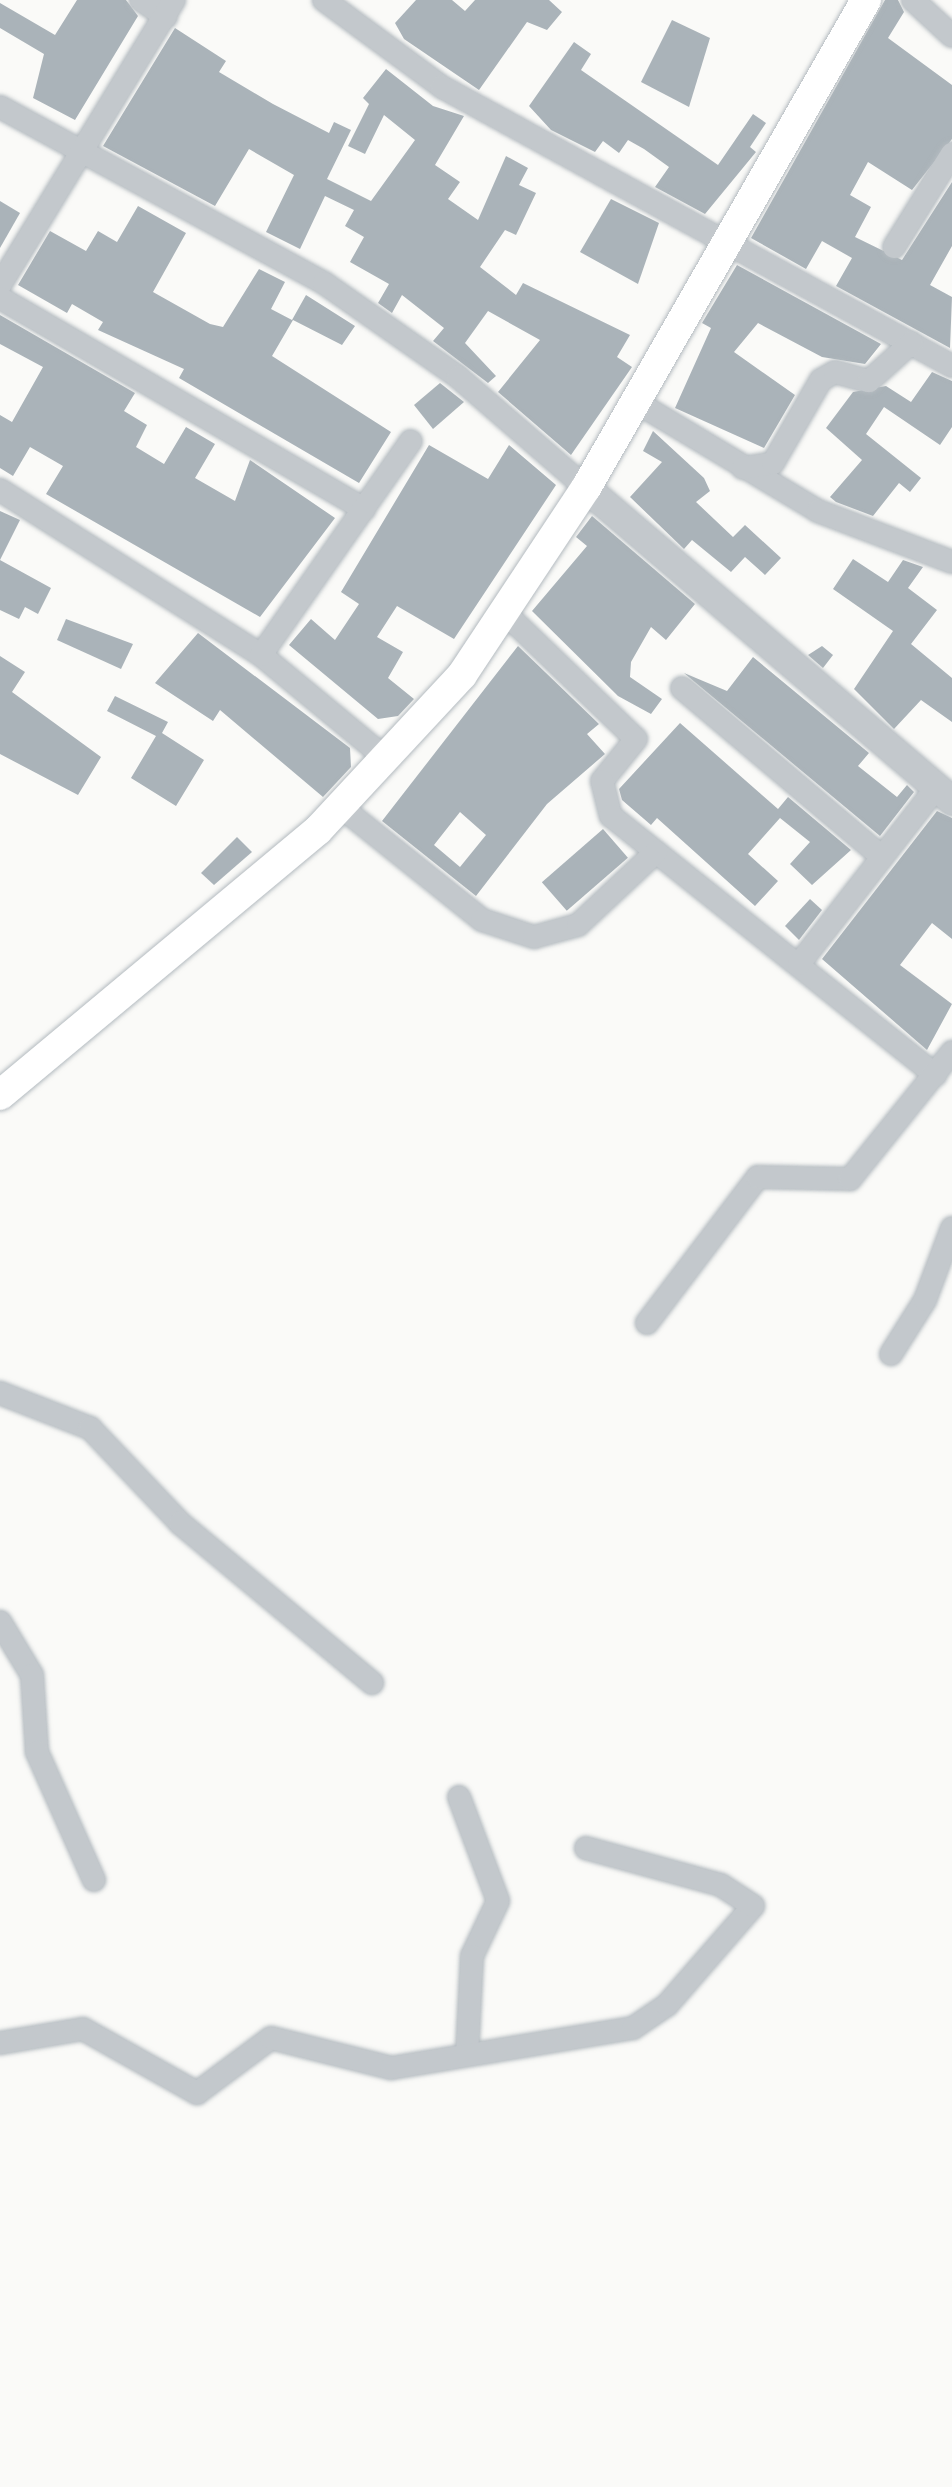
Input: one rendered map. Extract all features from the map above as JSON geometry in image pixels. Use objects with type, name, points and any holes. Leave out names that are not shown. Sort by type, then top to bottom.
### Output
[{"type":"main road","points":[[0,1095],[341,807],[388,760],[506,614],[586,488],[866,0]]},
{"type":"street","points":[[0,284],[170,8],[141,0]]},
{"type":"street","points":[[324,0],[442,88],[952,366]]},
{"type":"street","points":[[913,0],[952,36]]},
{"type":"street","points":[[0,107],[324,283],[458,377],[944,794],[882,857],[799,964]]},
{"type":"street","points":[[894,246],[952,154]]},
{"type":"street","points":[[0,298],[364,509]]},
{"type":"street","points":[[742,468],[773,463],[821,380],[835,372],[870,381],[911,343]]},
{"type":"street","points":[[636,402],[742,468],[846,524],[910,539],[952,562]]},
{"type":"street","points":[[261,655],[412,441]]},
{"type":"street","points":[[0,490],[261,655],[388,760]]},
{"type":"street","points":[[506,614],[636,738],[602,780],[601,800],[656,852],[935,1075]]},
{"type":"street","points":[[682,688],[882,857]]},
{"type":"street","points":[[341,807],[482,920],[534,937],[578,925],[656,852]]},
{"type":"street","points":[[647,1323],[758,1177],[850,1180],[952,1052]]},
{"type":"street","points":[[891,1354],[925,1300],[952,1228]]},
{"type":"street","points":[[0,1393],[90,1428],[180,1523],[372,1682]]},
{"type":"street","points":[[0,1622],[32,1675],[37,1752],[94,1880]]},
{"type":"street","points":[[459,1797],[498,1901],[472,1956],[467,2055]]},
{"type":"street","points":[[0,2043],[71,2026],[198,2093],[271,2038],[391,2068],[633,2028],[667,2005],[752,1912],[749,1900],[721,1885],[586,1848]]},
{"type":"building","points":[[77,0],[126,0],[138,16],[75,120],[33,98],[44,54],[0,28],[0,3],[55,35]]},
{"type":"building","points":[[416,0],[452,0],[465,11],[475,0],[549,0],[562,12],[547,30],[527,22],[479,90],[404,39],[395,23]]},
{"type":"building","points":[[885,0],[898,0],[904,12],[888,38],[952,85],[952,139],[912,190],[868,162],[850,195],[871,207],[855,237],[902,260],[952,182],[952,246],[930,285],[952,297],[950,348],[836,286],[852,258],[822,241],[806,269],[751,238]]},
{"type":"building","points":[[672,20],[710,38],[689,107],[641,82]]},
{"type":"building","points":[[175,28],[226,61],[219,72],[273,104],[329,133],[334,122],[351,130],[327,179],[371,201],[415,140],[384,115],[365,154],[348,146],[369,104],[363,98],[386,69],[433,106],[464,116],[435,165],[460,182],[448,199],[478,220],[506,156],[528,168],[519,185],[536,193],[516,235],[505,230],[480,267],[516,295],[523,283],[630,335],[617,357],[632,367],[571,455],[498,392],[540,340],[488,311],[465,343],[496,376],[488,383],[433,341],[444,328],[402,295],[392,313],[378,303],[389,284],[350,262],[364,237],[345,226],[354,210],[325,196],[300,249],[266,232],[294,175],[249,149],[215,206],[103,146]]},
{"type":"building","points":[[574,42],[591,54],[581,70],[718,165],[753,114],[766,123],[750,147],[756,152],[705,214],[655,187],[669,167],[644,149],[628,140],[619,153],[603,141],[595,152],[551,130],[529,106]]},
{"type":"building","points":[[611,199],[659,223],[638,284],[580,252]]},
{"type":"building","points":[[0,201],[20,213],[0,248]]},
{"type":"building","points":[[138,206],[186,233],[153,292],[210,324],[223,327],[259,269],[285,282],[271,309],[292,320],[306,295],[355,326],[342,345],[293,320],[272,356],[391,432],[359,483],[179,378],[184,369],[98,330],[103,322],[72,304],[67,313],[18,285],[50,231],[86,251],[98,231],[117,242]]},
{"type":"building","points":[[737,265],[881,344],[865,364],[822,357],[758,323],[734,352],[795,395],[764,448],[675,408],[711,328],[702,323]]},
{"type":"building","points":[[0,315],[135,393],[124,411],[147,425],[136,447],[164,464],[186,427],[215,444],[195,478],[235,501],[250,460],[335,518],[260,617],[46,494],[63,466],[30,447],[13,476],[0,468],[0,415],[12,422],[43,367],[0,344]]},
{"type":"building","points":[[932,372],[952,381],[952,427],[940,445],[884,407],[866,434],[921,478],[910,492],[899,483],[873,516],[836,502],[830,497],[862,460],[826,428],[853,392],[886,386],[911,402]]},
{"type":"building","points":[[440,383],[464,402],[433,429],[414,405]]},
{"type":"building","points":[[653,431],[704,478],[710,491],[696,502],[733,537],[745,525],[781,558],[765,575],[745,557],[731,572],[692,540],[684,549],[630,497],[662,462],[643,451]]},
{"type":"building","points":[[429,445],[488,479],[509,445],[556,485],[454,639],[397,606],[377,637],[403,652],[388,678],[414,699],[398,716],[378,719],[289,645],[311,619],[335,640],[359,604],[341,592]]},
{"type":"building","points":[[0,511],[20,520],[0,560]]},
{"type":"building","points":[[592,516],[695,604],[666,640],[651,627],[631,662],[630,677],[662,699],[651,714],[618,696],[532,611],[587,546],[576,537]]},
{"type":"building","points":[[853,559],[888,582],[903,560],[923,567],[908,588],[937,610],[911,644],[952,678],[952,722],[921,700],[894,729],[854,689],[893,631],[833,589]]},
{"type":"building","points":[[0,560],[51,588],[38,614],[25,607],[19,619],[0,610]]},
{"type":"building","points":[[66,619],[133,644],[121,669],[57,640]]},
{"type":"building","points":[[198,633],[350,748],[351,767],[323,797],[220,710],[213,721],[155,683]]},
{"type":"building","points":[[518,646],[599,724],[587,734],[605,754],[547,804],[476,896],[382,821]],"holes":[[[460,812],[486,835],[460,867],[434,845]]]},
{"type":"building","points":[[822,646],[833,655],[823,668],[808,655]]},
{"type":"building","points":[[0,656],[25,672],[12,692],[101,757],[78,795],[0,754]]},
{"type":"building","points":[[753,657],[869,753],[858,766],[897,797],[907,785],[914,792],[880,836],[684,673],[727,691]]},
{"type":"building","points":[[115,696],[168,722],[162,733],[204,760],[176,806],[131,778],[156,736],[107,711]]},
{"type":"building","points":[[680,723],[778,809],[788,797],[851,850],[812,885],[790,864],[810,842],[780,818],[748,854],[778,881],[755,906],[657,818],[651,825],[622,800],[619,789]]},
{"type":"building","points":[[937,811],[952,818],[952,939],[932,923],[900,965],[952,1004],[927,1050],[822,959]]},
{"type":"building","points":[[603,829],[628,858],[567,911],[542,882]]},
{"type":"building","points":[[237,837],[252,852],[214,885],[201,873]]},
{"type":"building","points":[[810,899],[822,910],[799,940],[785,926]]}]
